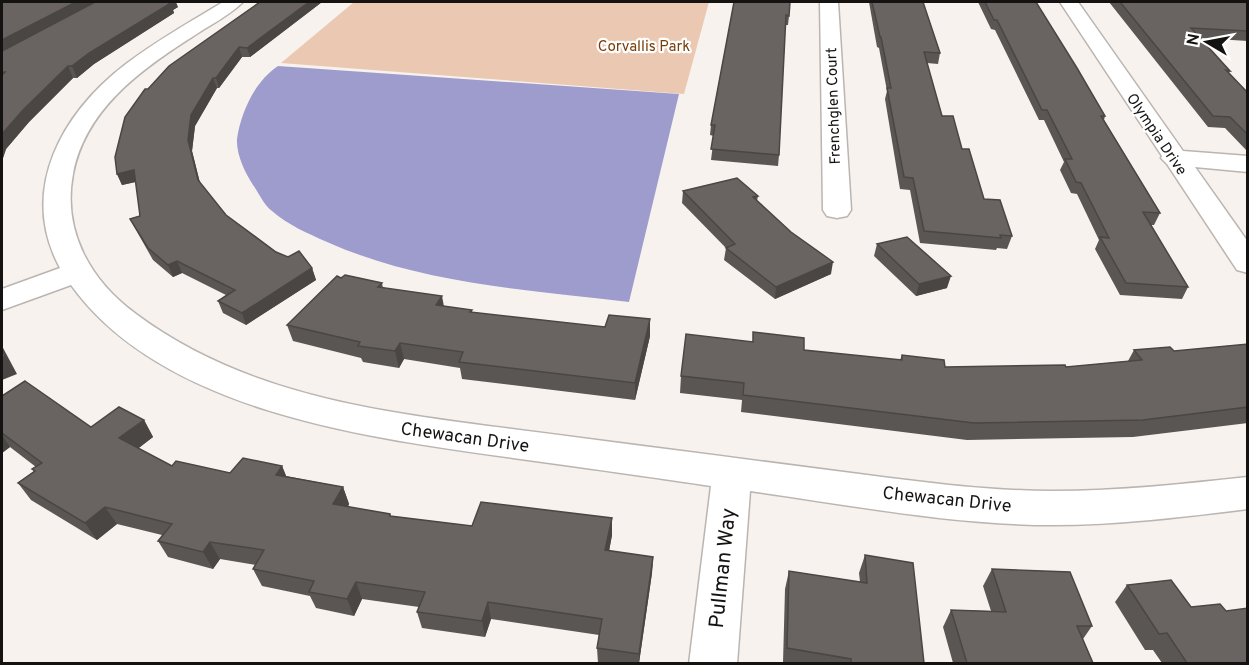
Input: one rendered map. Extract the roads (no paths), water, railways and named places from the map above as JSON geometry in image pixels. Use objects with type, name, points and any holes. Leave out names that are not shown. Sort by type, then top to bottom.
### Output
[{"type":"street","name":"Chewacan Drive","points":[[234,2],[146,60],[121,80],[83,121],[68,146],[60,168],[56,192],[57,221],[66,252],[99,300],[134,330],[187,363],[256,393],[326,414],[404,429],[956,503],[1052,508],[1144,505],[1248,493]]},
{"type":"street","name":"Frenchglen Court","points":[[829,2],[837,210]]},
{"type":"street","name":"Olympia Drive","points":[[1069,2],[1173,158],[1248,264]]},
{"type":"street","points":[[1173,158],[1248,164]]},
{"type":"street","points":[[2,300],[78,272]]},
{"type":"street","name":"Pullman Way","points":[[713,663],[732,473]]},
{"type":"water","points":[[278,66],[679,94],[629,302],[514,289],[437,276],[363,256],[320,239],[285,220],[266,206],[250,180],[237,145],[242,118],[250,98],[262,80]]},
{"type":"park label","name":"Corvallis Park","points":[[644,46]]}]
